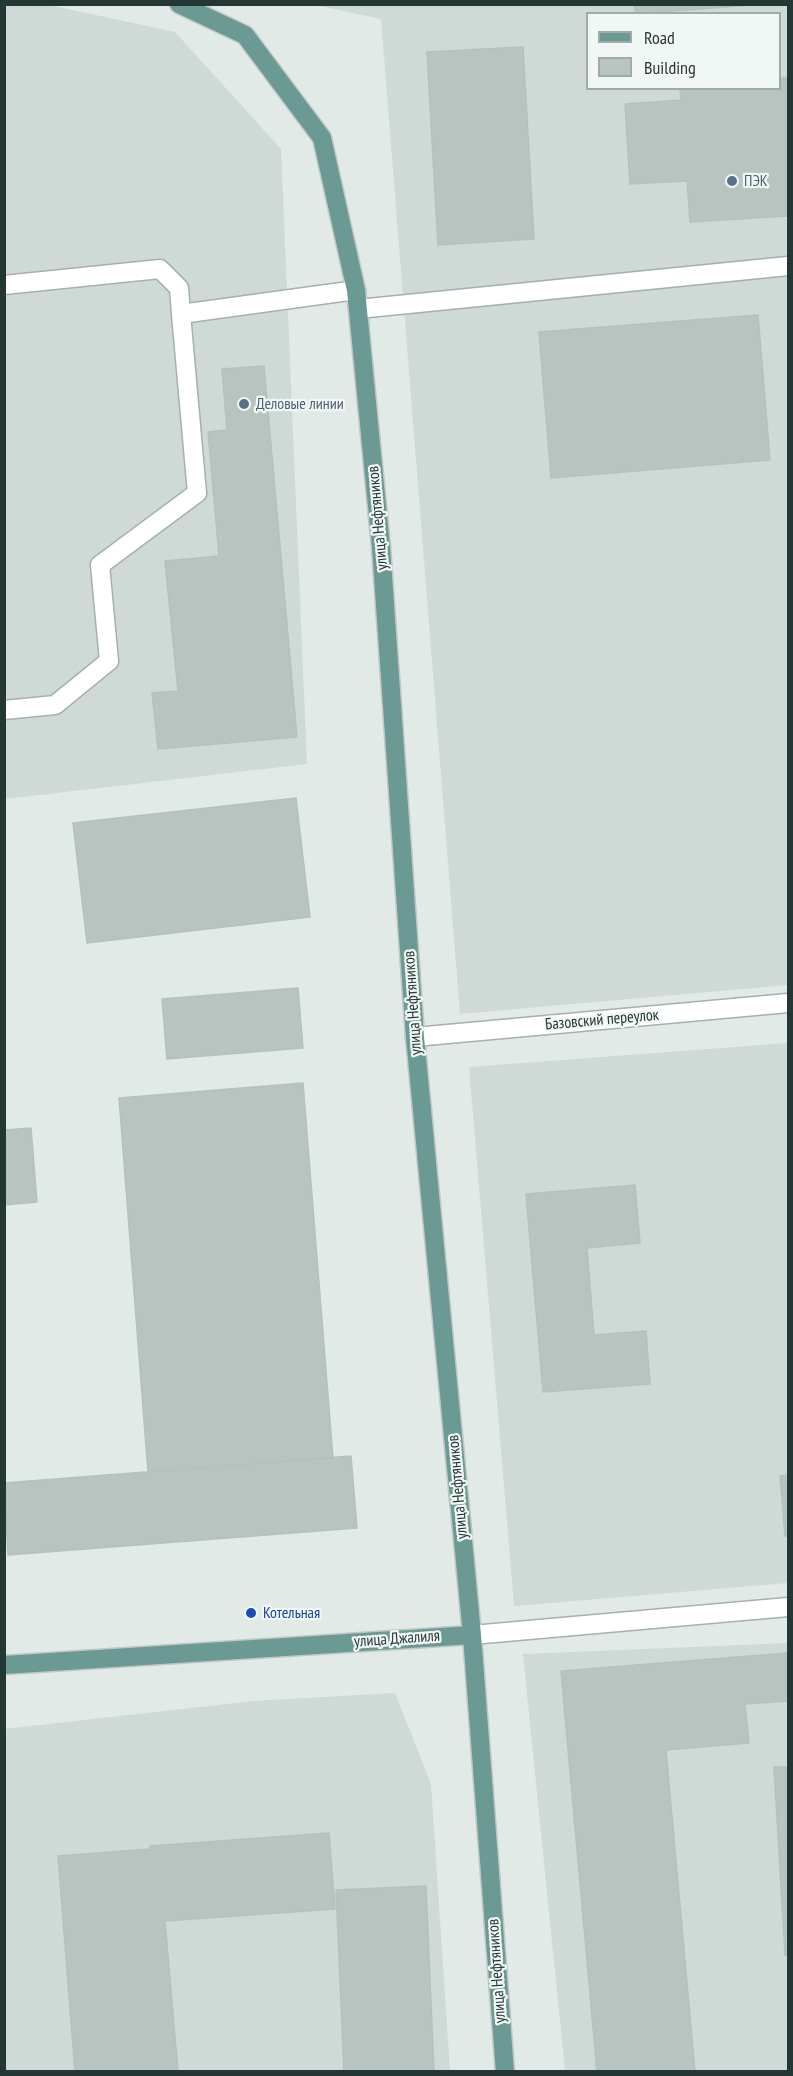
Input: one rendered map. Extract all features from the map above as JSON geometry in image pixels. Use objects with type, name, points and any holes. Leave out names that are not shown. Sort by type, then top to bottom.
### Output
[{"type":"main road","name":"улица Нефтяников","points":[[178,4],[246,35],[322,138],[356,290],[381,548],[416,1037],[472,1635],[505,2072]]},
{"type":"main road","name":"улица Джалиля","points":[[4,1665],[472,1635]]},
{"type":"street","points":[[358,309],[789,266]]},
{"type":"street","points":[[4,285],[160,269],[179,288],[197,493],[100,565],[109,661],[55,705],[4,710]]},
{"type":"street","points":[[182,314],[356,290]]},
{"type":"street","name":"Базовский переулок","points":[[416,1037],[789,1003]]},
{"type":"street","name":"улица Джалиля","points":[[472,1635],[789,1607]]},
{"type":"shaded area","points":[[4,5],[49,5],[175,32],[281,149],[307,764],[5,799]]},
{"type":"shaded area","points":[[315,5],[788,5],[788,985],[460,1014],[381,19]]},
{"type":"shaded area","points":[[788,1043],[788,1583],[514,1606],[469,1067]]},
{"type":"shaded area","points":[[788,1643],[788,2071],[565,2071],[523,1654]]},
{"type":"shaded area","points":[[395,1693],[431,1784],[450,2071],[5,2071],[4,1729],[253,1701]]},
{"type":"building","points":[[634,4],[763,4],[661,12],[636,12]]},
{"type":"building","points":[[523,47],[534,239],[438,245],[427,52]]},
{"type":"building","points":[[781,78],[788,78],[788,216],[690,222],[687,181],[630,184],[625,104],[681,100],[680,90],[781,90]]},
{"type":"building","points":[[758,315],[770,460],[551,478],[539,332]]},
{"type":"building","points":[[264,366],[297,737],[158,749],[152,693],[178,691],[165,561],[219,556],[208,432],[227,430],[222,369]]},
{"type":"building","points":[[296,798],[310,917],[87,943],[73,823]]},
{"type":"building","points":[[298,988],[303,1048],[167,1059],[162,999]]},
{"type":"building","points":[[303,1083],[333,1458],[148,1472],[119,1098]]},
{"type":"building","points":[[31,1128],[37,1202],[4,1205],[4,1130]]},
{"type":"building","points":[[635,1185],[640,1243],[587,1248],[594,1335],[646,1331],[650,1384],[543,1392],[526,1194]]},
{"type":"building","points":[[351,1456],[357,1528],[8,1555],[4,1483]]},
{"type":"building","points":[[788,1475],[788,1536],[785,1536],[780,1476]]},
{"type":"building","points":[[788,1653],[788,1701],[745,1704],[749,1743],[666,1750],[695,2072],[597,2072],[561,1671]]},
{"type":"building","points":[[774,1767],[788,1767],[788,1954],[785,1955]]},
{"type":"building","points":[[329,1833],[335,1909],[165,1921],[178,2072],[75,2072],[58,1856],[150,1849],[150,1846]]},
{"type":"building","points":[[426,1886],[434,2072],[344,2072],[336,1890]]},
{"type":"place","name":"ПЭК","points":[[732,181]]},
{"type":"place","name":"Деловые линии","points":[[244,404]]},
{"type":"place","name":"Котельная","points":[[251,1613]]}]
